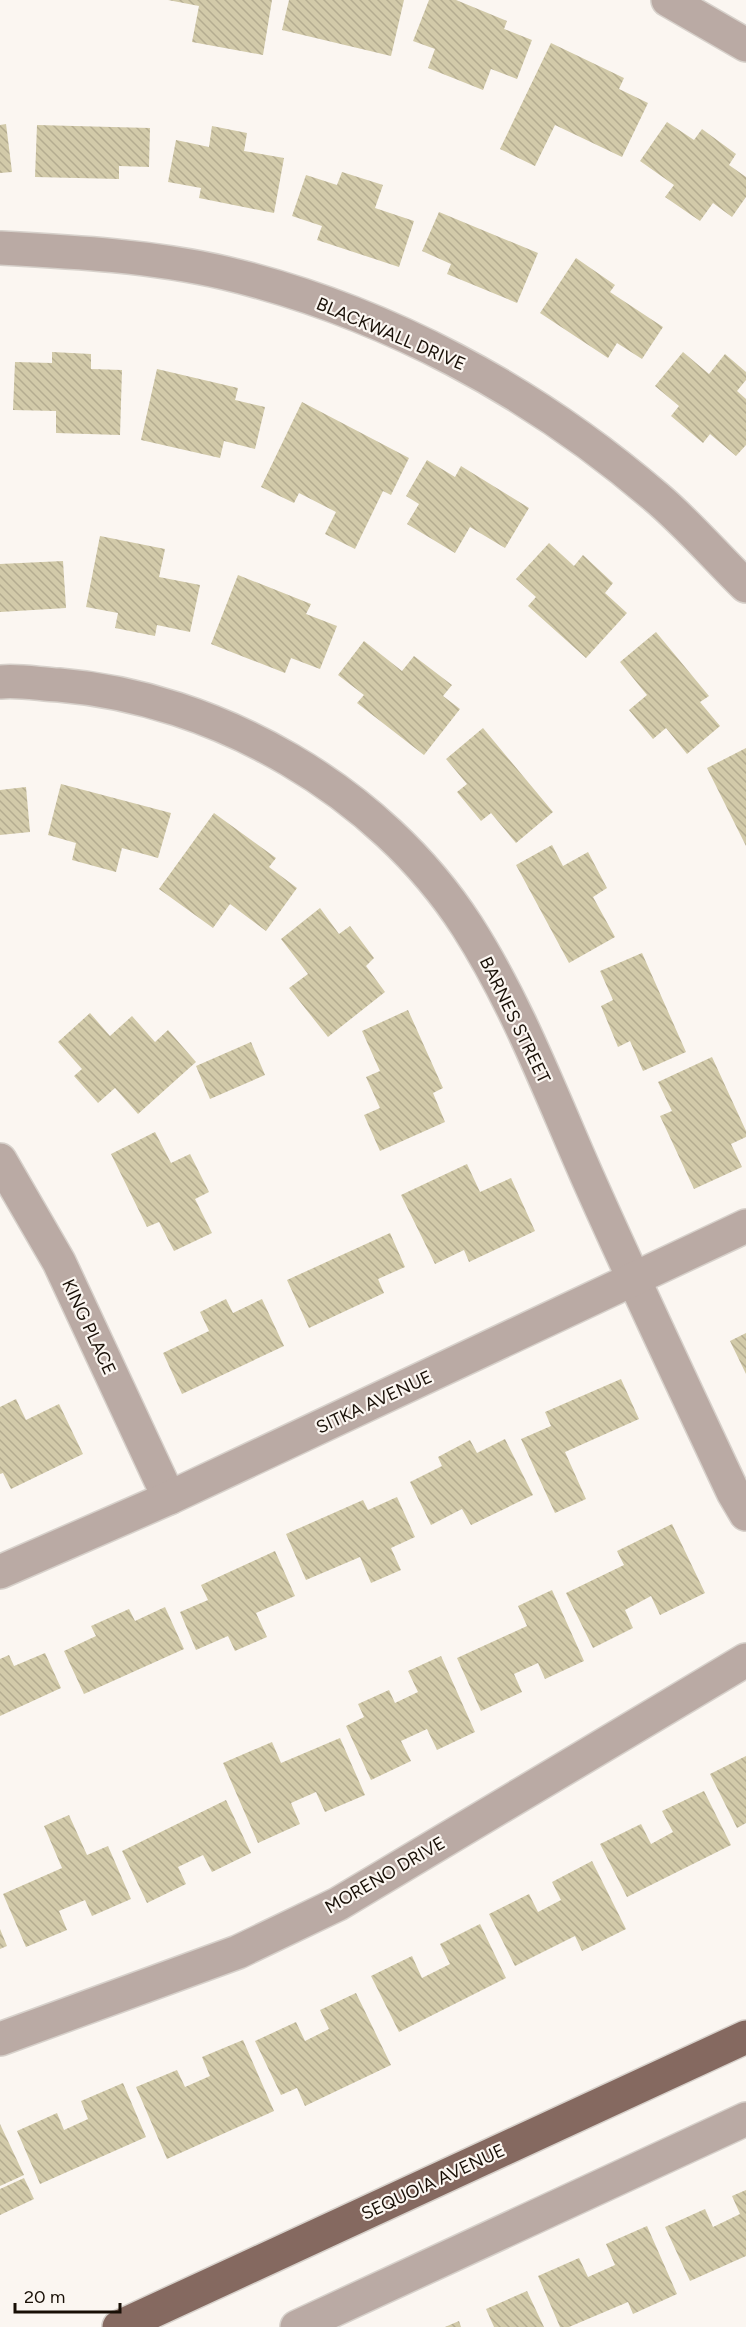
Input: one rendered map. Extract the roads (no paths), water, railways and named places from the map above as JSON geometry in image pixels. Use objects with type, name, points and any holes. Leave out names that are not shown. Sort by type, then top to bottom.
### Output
[{"type":"main road","name":"SEQUOIA AVENUE","points":[[119,2327],[746,2037]]},
{"type":"street","points":[[668,0],[746,45]]},
{"type":"street","name":"BLACKWALL DRIVE","points":[[0,248],[113,254],[225,273],[333,306],[450,356],[558,420],[657,497],[746,586]]},
{"type":"street","name":"BARNES STREET","points":[[0,682],[99,688],[186,710],[268,746],[343,795],[410,855],[466,924],[510,1002],[633,1279],[733,1492],[746,1514]]},
{"type":"street","name":"KING PLACE","points":[[0,1160],[59,1262],[169,1498]]},
{"type":"street","name":"SITKA AVENUE","points":[[0,1572],[169,1498],[746,1226]]},
{"type":"street","name":"MORENO DRIVE","points":[[0,2039],[238,1952],[338,1904],[746,1660]]},
{"type":"street","points":[[297,2327],[746,2119]]}]
